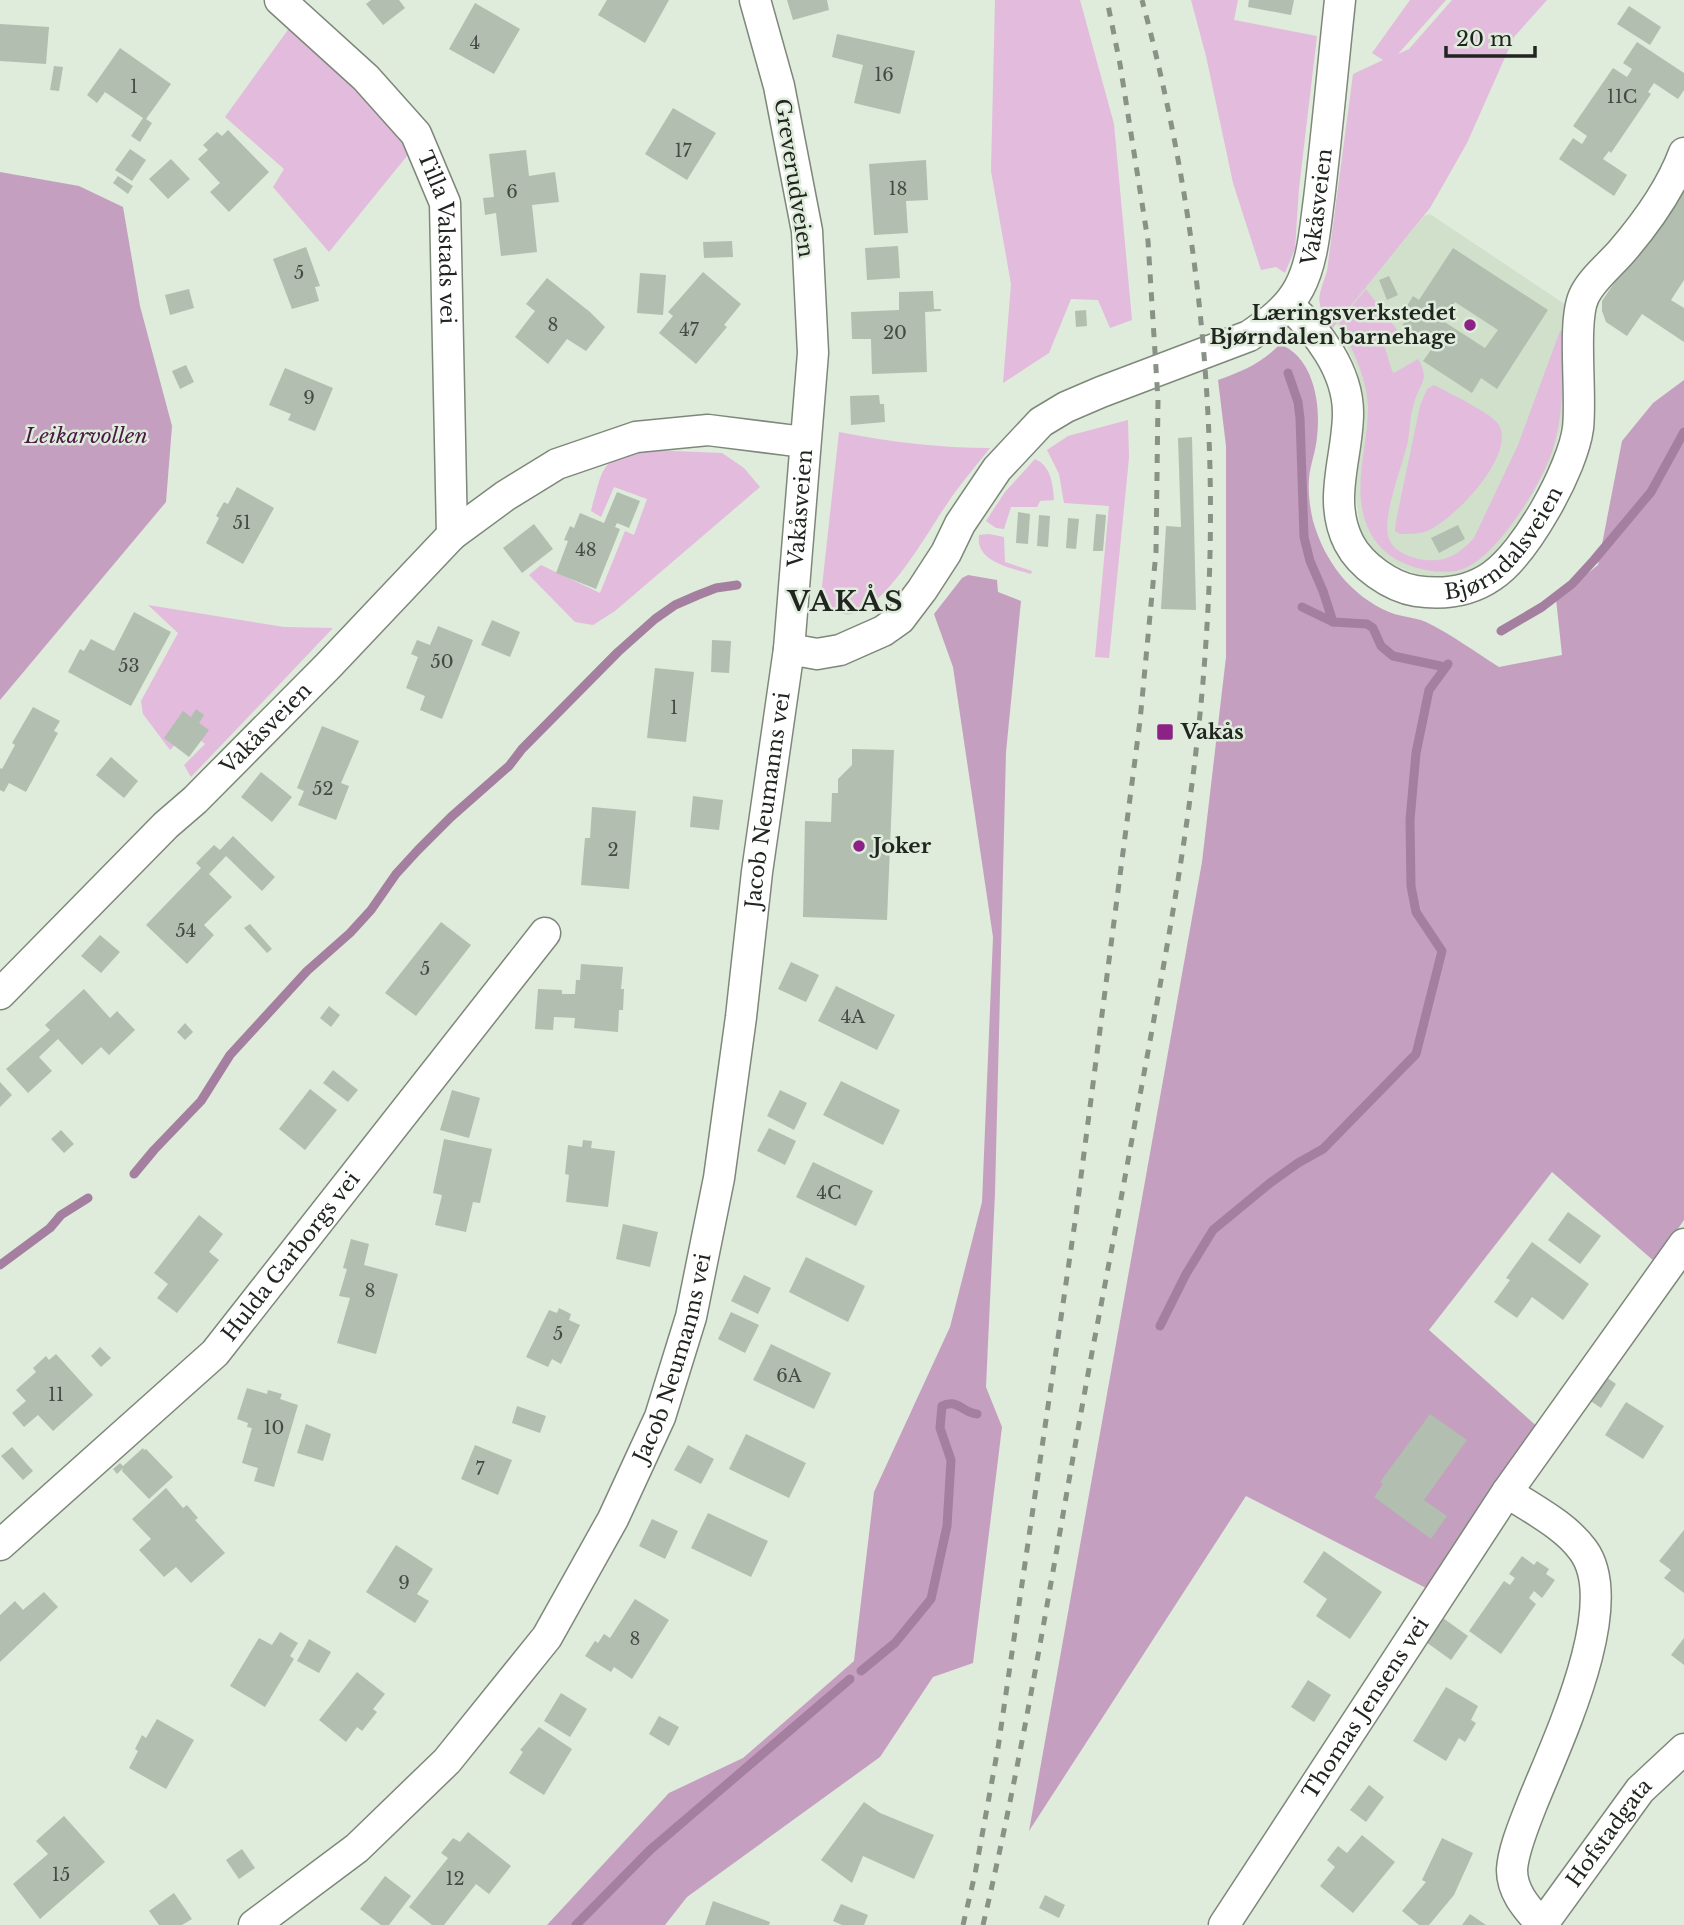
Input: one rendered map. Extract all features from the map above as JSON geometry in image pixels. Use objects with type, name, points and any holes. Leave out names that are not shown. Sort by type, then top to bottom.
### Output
[{"type":"street","name":"Tilla Valstads vei","points":[[280,0],[366,79],[416,134],[445,203],[452,535]]},
{"type":"street","name":"Greverudveien","points":[[755,0],[779,86],[807,231],[813,353],[804,442]]},
{"type":"street","name":"Vakåsveien","points":[[0,994],[166,825],[195,800],[328,666],[452,535],[505,496],[557,464],[636,437],[708,430],[804,442],[789,649],[817,654],[840,650],[883,631],[900,619],[946,553],[960,524],[997,469],[1041,422],[1066,407],[1101,392],[1249,337],[1288,305],[1300,287],[1312,244],[1323,165],[1339,0]]},
{"type":"street","name":"Bjørndalsveien","points":[[1288,305],[1310,325],[1330,354],[1342,382],[1348,412],[1338,489],[1341,520],[1349,544],[1363,562],[1385,579],[1410,590],[1447,593],[1472,587],[1493,576],[1508,562],[1561,484],[1571,459],[1578,429],[1580,316],[1584,296],[1641,226],[1679,168],[1684,153]]},
{"type":"street","name":"Jacob Neumanns vei","points":[[254,1925],[357,1848],[447,1761],[547,1637],[613,1519],[660,1417],[691,1317],[719,1178],[757,872],[789,649]]},
{"type":"street","name":"Hulda Garborgs vei","points":[[0,1545],[215,1353],[545,933]]},
{"type":"street","name":"Thomas Jensens vei","points":[[1224,1925],[1507,1492],[1684,1244]]},
{"type":"street","points":[[1507,1492],[1567,1533],[1585,1551],[1595,1580],[1597,1615],[1581,1678],[1522,1829],[1512,1871],[1520,1901],[1542,1925]]},
{"type":"street","name":"Hofstadgata","points":[[1542,1925],[1640,1790],[1684,1749]]},
{"type":"shaded area","points":[[995,0],[1080,0],[1114,124],[1132,320],[1110,328],[1098,300],[1071,299],[1049,353],[1003,383],[1011,284],[991,171]]},
{"type":"shaded area","points":[[1191,0],[1238,0],[1234,20],[1317,36],[1299,188],[1295,249],[1285,273],[1276,267],[1261,270],[1233,183]]},
{"type":"shaded area","points":[[1410,0],[1446,0],[1398,54],[1409,49],[1452,0],[1547,0],[1514,37],[1467,143],[1430,208],[1332,329],[1319,301],[1327,271],[1353,74],[1383,60],[1372,53]]},
{"type":"shaded area","points":[[290,27],[404,135],[411,151],[329,252],[273,187],[284,169],[225,117]]},
{"type":"shaded area","points":[[1430,214],[1566,305],[1564,416],[1552,459],[1521,517],[1488,561],[1465,573],[1438,577],[1416,574],[1397,566],[1376,553],[1361,532],[1355,491],[1361,449],[1362,400],[1357,369],[1336,323],[1424,216]]},
{"type":"shaded area","points":[[1366,289],[1397,330],[1383,341],[1392,371],[1394,373],[1418,359],[1424,372],[1413,408],[1408,441],[1387,526],[1391,543],[1408,556],[1416,558],[1448,558],[1474,538],[1518,445],[1560,331],[1564,331],[1561,405],[1550,457],[1526,503],[1502,537],[1476,562],[1463,569],[1435,571],[1408,565],[1385,551],[1368,528],[1361,498],[1367,396],[1358,363],[1339,322]]},
{"type":"shaded area","points":[[1434,385],[1495,420],[1502,438],[1499,453],[1480,485],[1439,525],[1427,531],[1400,534],[1395,531],[1396,521],[1420,406],[1427,389]]},
{"type":"shaded area","points":[[1128,420],[1129,458],[1109,658],[1095,657],[1109,506],[1064,503],[1059,474],[1047,450],[1068,436]]},
{"type":"shaded area","points":[[839,432],[914,444],[990,448],[957,489],[916,552],[887,589],[857,612],[843,614],[828,604],[822,587]]},
{"type":"shaded area","points":[[650,450],[722,453],[744,468],[760,487],[615,611],[593,625],[575,622],[529,575],[541,565],[600,593],[625,531],[634,535],[647,499],[614,487],[601,517],[591,511],[602,473],[607,466],[621,457]]},
{"type":"shaded area","points":[[1035,459],[1048,471],[1054,500],[1040,501],[1037,507],[1011,507],[1004,529],[996,528],[986,521],[1005,492]]},
{"type":"shaded area","points":[[979,535],[1004,537],[1005,562],[1032,571],[1031,574],[988,558],[979,544]]},
{"type":"shaded area","points":[[148,605],[284,627],[333,628],[191,777],[184,765],[205,744],[189,731],[170,750],[143,714],[141,701],[178,633]]},
{"type":"green space","name":"Leikarvollen","points":[[0,172],[79,186],[123,207],[140,306],[172,426],[166,502],[0,700]]},
{"type":"green space","points":[[1280,344],[1301,360],[1313,383],[1318,424],[1309,479],[1310,500],[1318,536],[1332,563],[1351,587],[1375,605],[1394,614],[1426,622],[1499,667],[1562,655],[1556,599],[1598,565],[1622,441],[1653,403],[1684,380],[1684,1220],[1655,1262],[1552,1172],[1429,1330],[1541,1430],[1430,1590],[1246,1496],[1029,1831],[1202,862],[1226,657],[1226,446],[1218,380],[1252,366]]},
{"type":"green space","points":[[968,575],[997,580],[998,592],[1021,601],[1006,752],[995,1193],[986,1387],[1002,1427],[973,1663],[933,1677],[880,1757],[687,1897],[665,1925],[547,1925],[669,1793],[743,1758],[854,1661],[874,1492],[950,1327],[982,1202],[993,937],[953,667],[934,614],[962,578]]},
{"type":"building","points":[[371,0],[399,0],[405,8],[383,25],[366,4]]},
{"type":"building","points":[[607,0],[669,0],[645,43],[598,15]]},
{"type":"building","points":[[787,0],[827,0],[829,10],[793,20]]},
{"type":"building","points":[[1249,0],[1294,0],[1291,15],[1248,7]]},
{"type":"building","points":[[475,3],[520,29],[494,74],[449,49]]},
{"type":"building","points":[[1629,6],[1661,27],[1650,45],[1617,24]]},
{"type":"building","points":[[0,24],[49,27],[46,64],[0,61]]},
{"type":"building","points":[[837,34],[915,51],[900,114],[854,103],[863,65],[832,57]]},
{"type":"building","points":[[1637,42],[1684,73],[1684,90],[1678,99],[1654,83],[1648,92],[1651,94],[1611,153],[1609,151],[1603,159],[1627,175],[1614,196],[1559,159],[1573,138],[1582,144],[1587,136],[1573,126],[1613,68],[1627,77],[1632,69],[1623,63]]},
{"type":"building","points":[[120,48],[171,84],[146,119],[152,123],[140,142],[131,136],[143,118],[105,92],[97,103],[87,95]]},
{"type":"building","points":[[54,66],[63,67],[59,91],[50,90]]},
{"type":"building","points":[[673,108],[716,133],[687,180],[645,154]]},
{"type":"building","points":[[228,130],[269,172],[229,212],[210,192],[220,183],[198,159],[208,150],[203,145],[217,132],[222,136]]},
{"type":"building","points":[[130,149],[146,160],[132,181],[115,170]]},
{"type":"building","points":[[526,150],[529,176],[555,172],[559,202],[532,205],[537,252],[501,256],[496,213],[485,215],[483,198],[494,197],[489,154]]},
{"type":"building","points":[[171,159],[190,179],[168,199],[149,179]]},
{"type":"building","points":[[926,160],[928,200],[906,201],[908,233],[874,235],[869,164]]},
{"type":"building","points":[[118,176],[133,186],[128,194],[113,183]]},
{"type":"building","points":[[1684,178],[1684,280],[1671,300],[1684,308],[1684,342],[1642,314],[1627,336],[1606,322],[1602,301]]},
{"type":"building","points":[[732,241],[733,257],[704,258],[703,242]]},
{"type":"building","points":[[898,246],[900,278],[867,280],[865,248]]},
{"type":"building","points":[[306,247],[320,286],[315,287],[319,301],[292,309],[273,259]]},
{"type":"building","points":[[1453,248],[1548,310],[1497,389],[1481,378],[1472,393],[1423,361],[1433,347],[1402,326],[1412,310],[1407,306],[1413,296],[1419,300]],"holes":[[[1455,302],[1498,330],[1485,348],[1443,321]]]},
{"type":"building","points":[[703,272],[741,304],[724,325],[727,327],[696,364],[659,333],[673,316],[668,312]]},
{"type":"building","points":[[640,273],[666,275],[663,315],[637,313]]},
{"type":"building","points":[[1389,276],[1398,295],[1387,300],[1379,280]]},
{"type":"building","points":[[547,278],[605,327],[586,351],[567,339],[548,364],[515,337],[535,311],[526,304]]},
{"type":"building","points":[[189,289],[194,308],[170,315],[165,295]]},
{"type":"building","points":[[933,291],[934,309],[941,311],[925,312],[927,372],[872,374],[871,339],[852,339],[851,312],[899,310],[899,292]]},
{"type":"building","points":[[1086,310],[1087,326],[1076,327],[1075,311]]},
{"type":"building","points":[[186,365],[194,382],[180,389],[172,371]]},
{"type":"building","points":[[285,368],[333,388],[315,431],[288,420],[291,414],[269,405]]},
{"type":"building","points":[[879,395],[880,404],[884,404],[885,422],[851,425],[850,396]]},
{"type":"building","points":[[1192,437],[1196,610],[1161,609],[1166,526],[1181,527],[1178,438]]},
{"type":"building","points":[[237,487],[274,508],[243,564],[206,543],[219,518],[216,516],[224,502],[228,504]]},
{"type":"building","points":[[617,492],[640,501],[629,528],[617,523],[615,527],[620,529],[596,589],[556,573],[568,541],[564,540],[570,526],[574,528],[580,513],[604,523]]},
{"type":"building","points":[[1018,512],[1030,514],[1028,544],[1016,543]]},
{"type":"building","points":[[1096,514],[1106,515],[1103,551],[1093,551]]},
{"type":"building","points":[[1039,515],[1050,516],[1048,547],[1037,546]]},
{"type":"building","points":[[1068,518],[1079,519],[1076,549],[1066,548]]},
{"type":"building","points":[[534,524],[553,549],[522,573],[503,548]]},
{"type":"building","points":[[1458,525],[1465,539],[1439,553],[1431,538]]},
{"type":"building","points":[[134,612],[171,632],[131,706],[68,672],[80,649],[84,651],[91,639],[114,651]]},
{"type":"building","points":[[492,620],[520,632],[510,657],[481,645]]},
{"type":"building","points":[[438,626],[473,640],[442,719],[420,710],[425,696],[406,688],[418,657],[411,654],[417,640],[430,645]]},
{"type":"building","points":[[712,640],[731,641],[729,673],[711,672]]},
{"type":"building","points":[[655,668],[694,672],[686,742],[647,738]]},
{"type":"building","points":[[33,707],[60,721],[54,731],[58,733],[26,792],[9,783],[4,792],[0,790],[0,768],[2,769],[15,745],[12,743]]},
{"type":"building","points":[[196,709],[204,715],[199,723],[209,730],[189,757],[164,738],[183,711],[191,717]]},
{"type":"building","points":[[322,726],[359,741],[341,783],[349,786],[336,820],[298,805],[304,791],[297,788]]},
{"type":"building","points":[[852,749],[894,750],[887,920],[803,917],[805,821],[831,822],[832,793],[838,793],[838,779],[852,765]]},
{"type":"building","points":[[111,757],[138,781],[124,798],[96,775]]},
{"type":"building","points":[[261,772],[292,797],[272,822],[241,797]]},
{"type":"building","points":[[693,796],[723,800],[719,830],[690,827]]},
{"type":"building","points":[[592,807],[636,811],[629,889],[581,885],[585,838],[590,838]]},
{"type":"building","points":[[233,836],[275,877],[262,891],[226,856],[209,874],[232,897],[204,925],[214,935],[187,964],[146,925],[201,868],[196,863],[214,845],[220,850]]},
{"type":"building","points":[[441,922],[471,945],[416,1016],[385,993]]},
{"type":"building","points":[[250,924],[272,949],[267,953],[244,928]]},
{"type":"building","points":[[100,935],[120,952],[101,973],[81,956]]},
{"type":"building","points":[[791,962],[819,975],[806,1002],[778,989]]},
{"type":"building","points":[[581,964],[623,967],[623,1010],[619,1010],[618,1032],[574,1028],[575,1018],[554,1017],[553,1030],[535,1029],[538,989],[562,990],[562,994],[575,994],[576,980],[580,980]]},
{"type":"building","points":[[836,986],[895,1015],[877,1050],[818,1021]]},
{"type":"building","points":[[84,989],[110,1018],[117,1011],[135,1030],[109,1055],[101,1047],[82,1065],[58,1039],[39,1057],[52,1071],[28,1093],[6,1069],[50,1030],[45,1025]]},
{"type":"building","points":[[329,1006],[340,1015],[331,1027],[320,1018]]},
{"type":"building","points":[[185,1023],[193,1032],[185,1040],[177,1032]]},
{"type":"building","points":[[333,1070],[358,1090],[348,1102],[323,1083]]},
{"type":"building","points":[[841,1081],[900,1110],[883,1145],[823,1115]]},
{"type":"building","points":[[0,1082],[12,1095],[0,1107]]},
{"type":"building","points":[[310,1089],[337,1110],[305,1150],[279,1129]]},
{"type":"building","points":[[452,1090],[480,1098],[469,1138],[440,1130]]},
{"type":"building","points":[[780,1090],[807,1103],[794,1130],[767,1116]]},
{"type":"building","points":[[769,1128],[796,1141],[785,1165],[757,1151]]},
{"type":"building","points":[[61,1130],[74,1144],[64,1153],[51,1139]]},
{"type":"building","points":[[444,1139],[492,1149],[480,1203],[473,1202],[466,1232],[435,1225],[442,1195],[433,1193]]},
{"type":"building","points":[[583,1140],[592,1141],[591,1148],[615,1151],[608,1207],[566,1202],[568,1145],[582,1147]]},
{"type":"building","points":[[813,1162],[873,1191],[856,1226],[796,1197]]},
{"type":"building","points":[[1568,1212],[1601,1236],[1580,1264],[1548,1240]]},
{"type":"building","points":[[199,1215],[223,1234],[209,1252],[219,1260],[177,1313],[157,1298],[168,1284],[154,1273]]},
{"type":"building","points":[[623,1224],[658,1232],[650,1267],[616,1259]]},
{"type":"building","points":[[351,1239],[369,1244],[364,1265],[398,1274],[376,1354],[337,1343],[350,1298],[339,1296],[347,1269],[343,1268]]},
{"type":"building","points":[[1532,1242],[1589,1284],[1563,1320],[1532,1297],[1517,1318],[1494,1302],[1510,1280],[1506,1278]]},
{"type":"building","points":[[806,1257],[865,1286],[848,1322],[789,1292]]},
{"type":"building","points":[[744,1275],[771,1288],[758,1314],[731,1301]]},
{"type":"building","points":[[559,1308],[571,1314],[569,1320],[580,1325],[561,1364],[552,1359],[548,1367],[526,1357],[549,1310],[557,1313]]},
{"type":"building","points":[[731,1312],[759,1325],[745,1353],[718,1339]]},
{"type":"building","points":[[771,1344],[831,1373],[814,1409],[753,1380]]},
{"type":"building","points":[[100,1347],[111,1358],[101,1367],[91,1356]]},
{"type":"building","points":[[56,1354],[93,1395],[53,1431],[38,1415],[24,1427],[12,1413],[26,1401],[16,1390],[36,1372],[33,1368],[46,1356],[49,1360]]},
{"type":"building","points":[[1602,1374],[1616,1384],[1601,1408],[1586,1398]]},
{"type":"building","points":[[247,1388],[267,1394],[268,1390],[282,1394],[280,1399],[298,1405],[274,1487],[254,1481],[258,1468],[242,1463],[252,1428],[247,1427],[248,1423],[237,1419]]},
{"type":"building","points":[[1626,1402],[1664,1426],[1643,1459],[1605,1435]]},
{"type":"building","points":[[517,1406],[546,1416],[540,1433],[512,1423]]},
{"type":"building","points":[[1430,1414],[1467,1440],[1424,1500],[1447,1516],[1431,1539],[1374,1497],[1383,1484],[1380,1482]]},
{"type":"building","points":[[306,1424],[331,1434],[323,1461],[297,1453]]},
{"type":"building","points":[[746,1434],[806,1463],[789,1498],[729,1469]]},
{"type":"building","points":[[475,1445],[512,1460],[498,1495],[461,1479]]},
{"type":"building","points":[[688,1445],[714,1459],[701,1484],[674,1470]]},
{"type":"building","points":[[12,1447],[33,1471],[23,1480],[1,1456]]},
{"type":"building","points":[[143,1448],[173,1477],[149,1499],[122,1471],[123,1468],[117,1474],[113,1469],[120,1463],[123,1466]]},
{"type":"building","points":[[166,1488],[183,1508],[187,1505],[198,1518],[195,1520],[225,1553],[191,1583],[176,1567],[164,1577],[139,1550],[151,1539],[132,1519]]},
{"type":"building","points":[[708,1513],[768,1541],[751,1577],[691,1548]]},
{"type":"building","points":[[652,1519],[678,1531],[665,1559],[639,1546]]},
{"type":"building","points":[[1684,1530],[1684,1593],[1664,1578],[1671,1570],[1659,1561]]},
{"type":"building","points":[[396,1545],[433,1569],[417,1594],[429,1601],[415,1623],[366,1592]]},
{"type":"building","points":[[1324,1551],[1382,1592],[1350,1639],[1316,1616],[1327,1599],[1303,1582]]},
{"type":"building","points":[[1522,1556],[1534,1565],[1537,1561],[1549,1569],[1546,1574],[1555,1580],[1542,1598],[1534,1591],[1529,1598],[1536,1604],[1501,1654],[1469,1631],[1504,1581],[1510,1585],[1515,1578],[1509,1574]]},
{"type":"building","points":[[44,1592],[58,1607],[0,1662],[0,1615],[15,1601],[23,1610]]},
{"type":"building","points":[[635,1599],[669,1620],[632,1679],[614,1667],[611,1672],[585,1656],[595,1641],[598,1643],[604,1634],[610,1638]]},
{"type":"building","points":[[1443,1618],[1468,1636],[1451,1660],[1426,1642]]},
{"type":"building","points":[[280,1632],[298,1643],[290,1656],[294,1659],[265,1707],[230,1686],[259,1638],[272,1645]]},
{"type":"building","points":[[1684,1638],[1684,1665],[1671,1655]]},
{"type":"building","points":[[309,1639],[331,1652],[319,1673],[297,1661]]},
{"type":"building","points":[[357,1672],[385,1694],[373,1709],[377,1712],[362,1731],[357,1727],[346,1742],[319,1720]]},
{"type":"building","points":[[1308,1680],[1331,1695],[1314,1722],[1291,1707]]},
{"type":"building","points":[[1446,1687],[1478,1706],[1471,1720],[1476,1723],[1465,1742],[1459,1738],[1446,1761],[1413,1741]]},
{"type":"building","points":[[561,1693],[587,1709],[570,1737],[544,1721]]},
{"type":"building","points":[[659,1716],[679,1727],[669,1746],[649,1734]]},
{"type":"building","points":[[157,1719],[194,1740],[166,1789],[129,1768],[138,1751],[135,1749],[142,1735],[146,1738]]},
{"type":"building","points":[[539,1727],[572,1749],[544,1795],[509,1773],[523,1752],[520,1750]]},
{"type":"building","points":[[1369,1785],[1384,1797],[1366,1822],[1350,1810]]},
{"type":"building","points":[[864,1802],[880,1813],[934,1835],[914,1879],[863,1856],[852,1883],[821,1860]]},
{"type":"building","points":[[64,1816],[105,1862],[40,1919],[13,1884],[48,1854],[36,1841]]},
{"type":"building","points":[[468,1832],[511,1866],[489,1894],[476,1884],[444,1925],[432,1925],[409,1907],[448,1858],[441,1853],[453,1838],[460,1842]]},
{"type":"building","points":[[1362,1835],[1395,1862],[1353,1913],[1320,1886],[1335,1867],[1327,1860],[1338,1846],[1347,1853]]},
{"type":"building","points":[[1442,1838],[1473,1853],[1454,1895],[1429,1925],[1419,1925],[1402,1911],[1426,1882],[1422,1880]]},
{"type":"building","points":[[242,1849],[255,1868],[239,1879],[226,1860]]},
{"type":"building","points":[[385,1876],[411,1896],[389,1925],[381,1925],[360,1909]]},
{"type":"building","points":[[174,1893],[192,1919],[182,1925],[159,1925],[149,1911]]},
{"type":"building","points":[[1045,1895],[1065,1905],[1059,1918],[1039,1908]]},
{"type":"building","points":[[713,1901],[770,1922],[769,1925],[705,1925]]},
{"type":"building","points":[[841,1904],[868,1915],[864,1925],[842,1925],[833,1921]]},
{"type":"building","points":[[1470,1914],[1486,1925],[1462,1925]]},
{"type":"waterway","points":[[1288,373],[1298,402],[1300,418],[1304,537],[1333,622],[1367,624],[1373,628],[1381,646],[1393,656],[1445,667]]},
{"type":"waterway","points":[[1501,631],[1542,607],[1572,584],[1651,492],[1684,432]]},
{"type":"waterway","points":[[134,1174],[201,1101],[230,1055],[307,971],[350,933],[418,850],[509,766],[522,749],[618,652],[675,605],[716,588],[737,585]]},
{"type":"waterway","points":[[1302,607],[1333,622]]},
{"type":"waterway","points":[[1160,1326],[1186,1274],[1213,1230],[1270,1183],[1323,1149],[1416,1054],[1442,951],[1416,912],[1411,886],[1410,820],[1416,753],[1429,690],[1448,664]]},
{"type":"waterway","points":[[0,1265],[50,1228],[61,1215],[88,1198]]},
{"type":"waterway","points":[[861,1671],[895,1643],[931,1599],[947,1526],[951,1460],[940,1428],[942,1406],[952,1404],[977,1414]]},
{"type":"waterway","points":[[576,1925],[650,1850],[850,1679]]},
{"type":"railway","points":[[963,1925],[998,1748],[1076,1215],[1140,721],[1156,552],[1158,400],[1148,241],[1107,0]]},
{"type":"railway","points":[[983,1925],[1028,1709],[1164,962],[1190,802],[1202,695],[1210,561],[1210,480],[1201,318],[1178,158],[1142,0]]},
{"type":"place","name":"Læringsverkstedet Bjørndalen barnehage","points":[[1470,325]]},
{"type":"place","name":"Vakås","points":[[1165,732]]},
{"type":"place","name":"Joker","points":[[859,846]]},
{"type":"district","name":"VAKÅS","points":[[846,601]]}]
